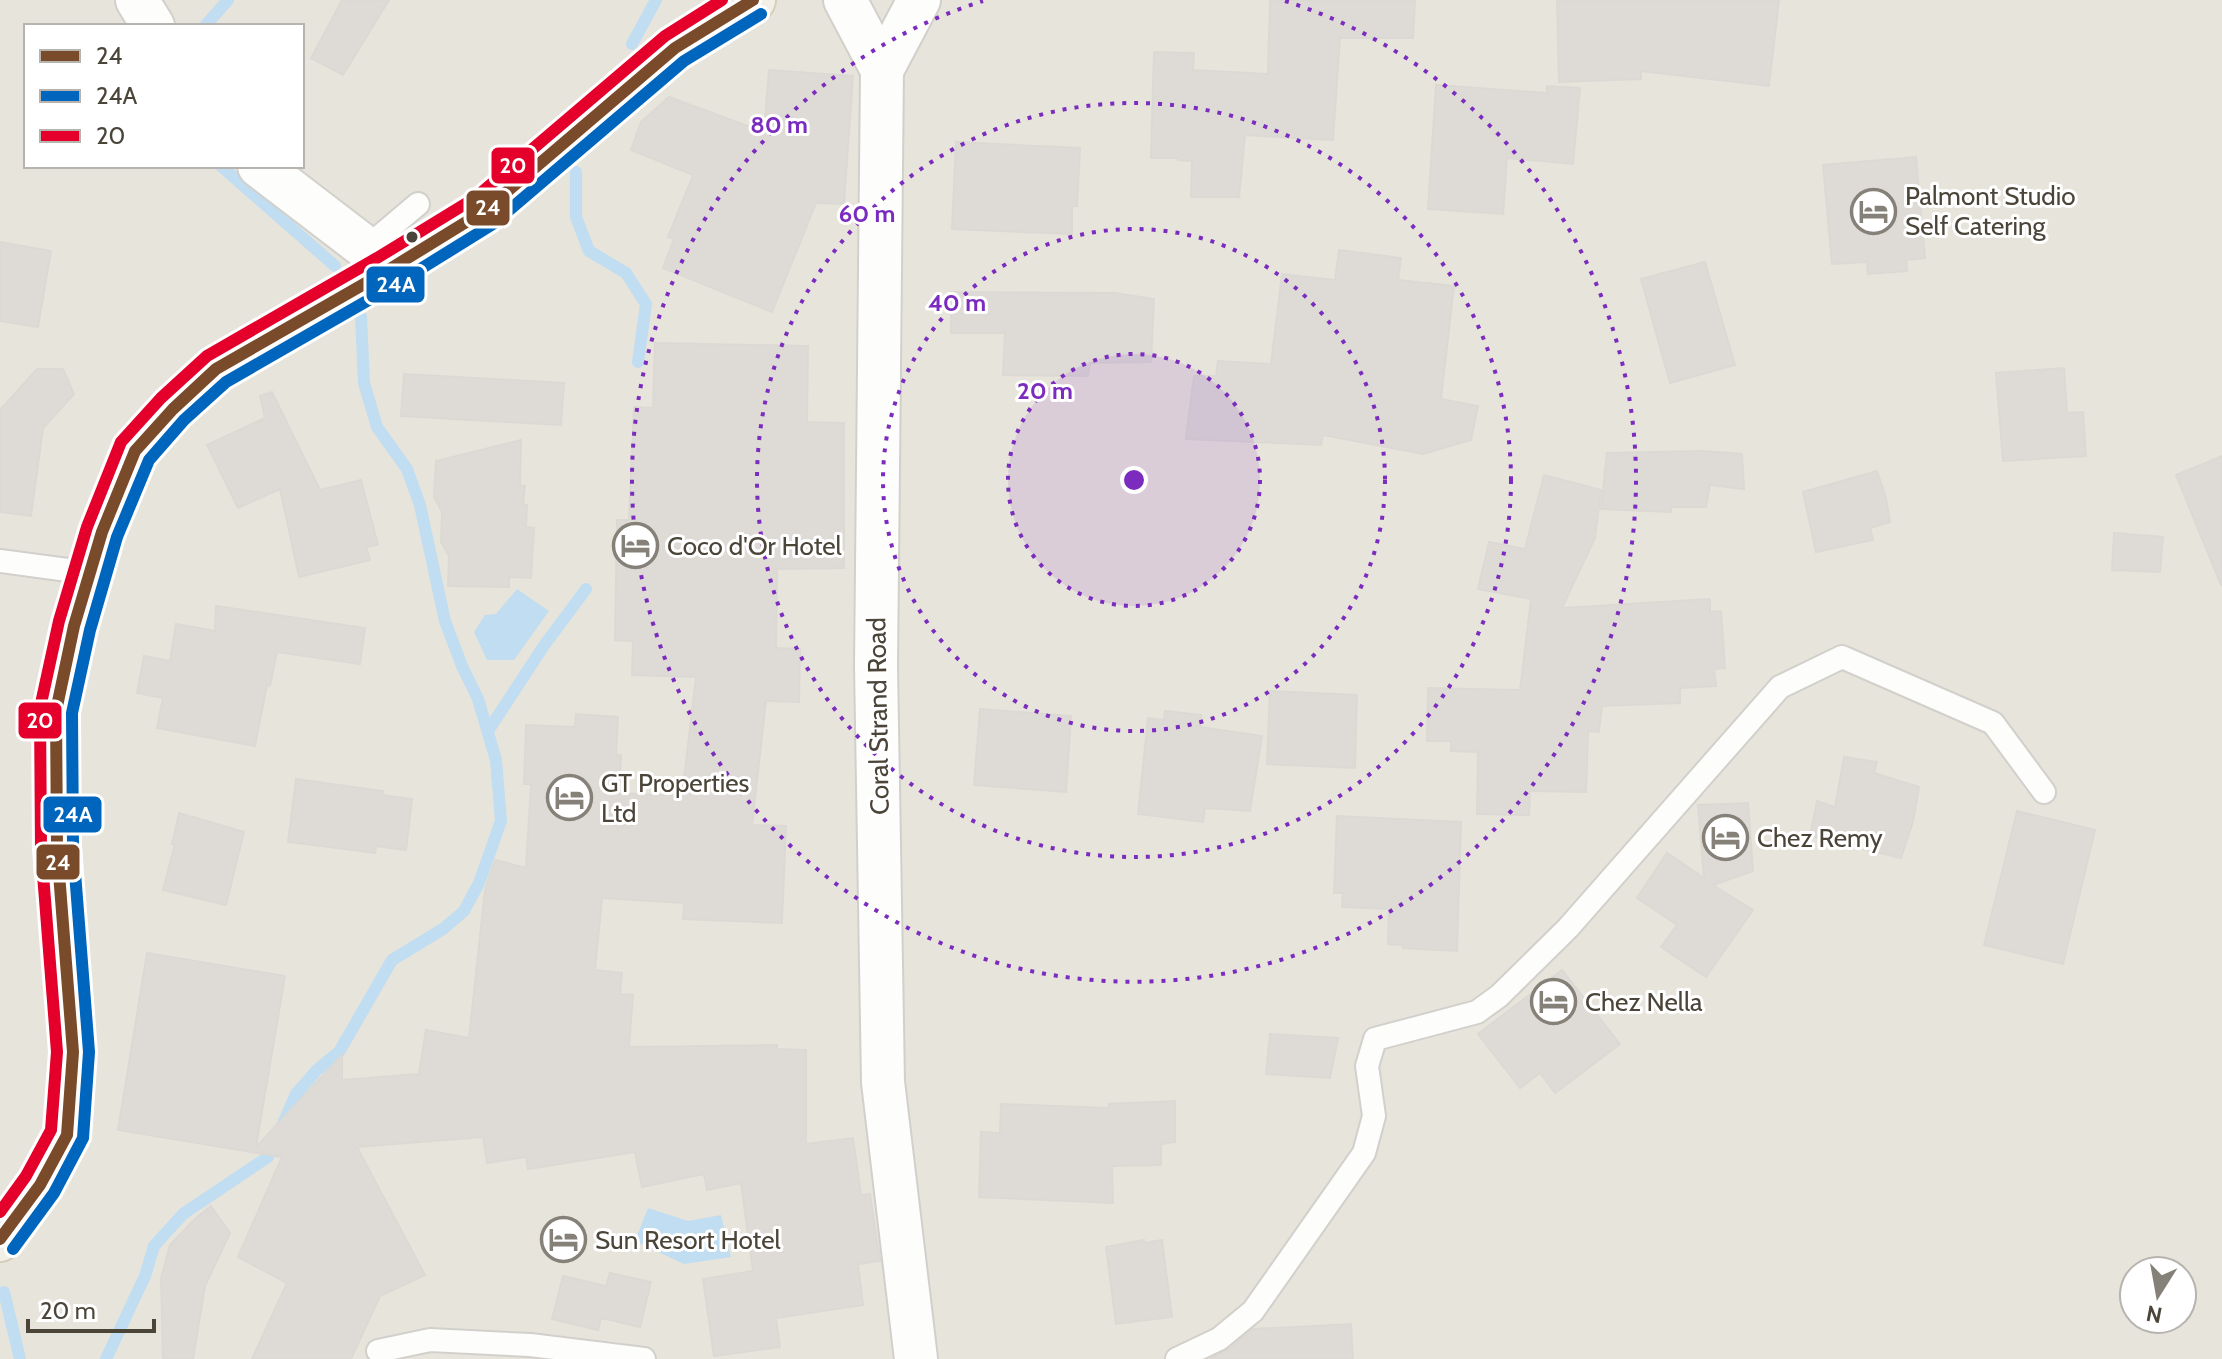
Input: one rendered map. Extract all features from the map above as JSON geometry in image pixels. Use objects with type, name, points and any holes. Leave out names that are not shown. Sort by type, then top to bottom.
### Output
[{"type":"main road","points":[[0,1239],[40,1185],[67,1135],[73,1052],[57,848],[56,711],[74,626],[102,532],[135,451],[173,409],[216,369],[376,260],[484,211],[675,48],[753,0]]},
{"type":"street","points":[[137,0],[152,24]]},
{"type":"street","name":"Coral Strand Road","points":[[845,0],[882,70]]},
{"type":"street","name":"Coral Strand Road","points":[[916,1359],[883,1082],[876,666],[882,70],[919,0]]},
{"type":"street","points":[[261,168],[376,260]]},
{"type":"lane","points":[[376,260],[418,204]]},
{"type":"lane","points":[[0,561],[90,573]]},
{"type":"lane","points":[[1177,1359],[1219,1339],[1253,1311],[1364,1153],[1374,1116],[1367,1066],[1375,1039],[1477,1012],[1499,996],[1568,928],[1780,687],[1842,657],[1993,723],[2044,792]]},
{"type":"lane","points":[[378,1351],[430,1340],[530,1345],[644,1359]]},
{"type":"shaded area","points":[[0,0],[2222,0],[2222,1359],[0,1359]]},
{"type":"water","points":[[517,589],[549,611],[514,660],[487,660],[474,632],[485,615],[496,614]]},
{"type":"water","points":[[648,1208],[688,1221],[721,1215],[731,1257],[684,1264],[635,1241]]},
{"type":"building","points":[[342,0],[389,0],[343,75],[311,58]]},
{"type":"building","points":[[1270,0],[1415,0],[1413,38],[1340,38],[1333,140],[1245,135],[1239,197],[1191,197],[1192,161],[1151,158],[1154,52],[1194,53],[1193,70],[1268,74]]},
{"type":"building","points":[[1557,0],[1779,0],[1769,86],[1641,71],[1641,79],[1559,82]]},
{"type":"building","points":[[769,70],[853,76],[844,204],[816,203],[772,312],[663,268],[674,239],[668,237],[693,175],[631,150],[641,122],[669,97],[764,132]]},
{"type":"building","points":[[1436,85],[1547,93],[1547,86],[1580,88],[1573,164],[1507,158],[1503,214],[1428,209]]},
{"type":"building","points":[[956,142],[1080,148],[1077,206],[1072,206],[1072,234],[952,229]]},
{"type":"building","name":"Palmont Studio Self Catering","points":[[1916,157],[1925,258],[1906,260],[1907,271],[1868,274],[1867,262],[1832,264],[1823,165]]},
{"type":"building","points":[[0,242],[51,251],[38,327],[0,321]]},
{"type":"building","points":[[1339,250],[1401,258],[1398,280],[1454,286],[1441,399],[1478,406],[1471,440],[1423,454],[1323,435],[1321,445],[1186,439],[1194,376],[1216,376],[1218,361],[1271,364],[1282,274],[1335,280]]},
{"type":"building","points":[[1705,262],[1735,365],[1670,383],[1641,279]]},
{"type":"building","points":[[951,292],[1115,293],[1154,299],[1151,362],[1090,363],[1088,376],[1003,375],[1005,333],[951,333]]},
{"type":"building","points":[[655,343],[808,346],[807,422],[844,423],[844,568],[777,569],[776,648],[800,649],[799,702],[766,701],[752,825],[786,826],[782,923],[683,919],[684,903],[602,898],[595,970],[622,973],[620,994],[633,995],[629,1047],[777,1045],[777,1049],[806,1050],[806,1144],[853,1138],[861,1195],[870,1194],[880,1261],[858,1264],[863,1305],[776,1318],[780,1347],[714,1356],[703,1279],[753,1271],[741,1183],[707,1190],[704,1174],[642,1187],[635,1152],[528,1169],[526,1157],[487,1163],[483,1137],[357,1147],[425,1275],[380,1296],[351,1359],[252,1359],[287,1283],[238,1257],[282,1157],[118,1130],[147,953],[285,976],[256,1147],[342,1055],[342,1080],[419,1074],[426,1030],[469,1038],[485,890],[495,860],[526,868],[531,784],[524,784],[526,725],[575,727],[576,714],[618,717],[616,755],[621,755],[619,793],[682,796],[696,677],[632,675],[633,641],[615,640],[617,520],[629,520],[634,407],[653,408]]},
{"type":"building","points":[[2064,368],[2067,413],[2083,412],[2086,456],[2003,461],[1996,373]]},
{"type":"building","points":[[37,369],[63,369],[74,394],[43,428],[31,516],[0,512],[0,410]]},
{"type":"building","points":[[404,374],[564,383],[561,425],[401,416]]},
{"type":"building","points":[[272,392],[320,490],[361,480],[378,545],[366,547],[370,560],[299,577],[280,489],[238,508],[207,445],[265,418],[260,396]]},
{"type":"building","points":[[521,440],[520,485],[525,486],[523,504],[527,505],[526,527],[534,528],[531,578],[509,577],[509,587],[448,586],[449,556],[441,542],[442,512],[434,497],[436,461]]},
{"type":"building","points":[[1703,451],[1742,454],[1744,489],[1710,485],[1706,507],[1671,507],[1671,512],[1601,509],[1607,453]]},
{"type":"building","points":[[2222,456],[2222,585],[2221,585],[2176,475]]},
{"type":"building","points":[[1877,471],[1890,522],[1870,528],[1873,540],[1816,552],[1803,492]]},
{"type":"building","points":[[1544,475],[1601,490],[1595,538],[1562,608],[1710,599],[1710,612],[1721,611],[1725,668],[1714,669],[1716,686],[1680,688],[1680,703],[1602,706],[1599,732],[1588,731],[1586,792],[1530,791],[1529,815],[1477,814],[1478,752],[1451,751],[1451,741],[1427,741],[1428,688],[1520,690],[1531,599],[1478,589],[1489,542],[1525,549]]},
{"type":"building","points":[[2114,533],[2163,537],[2160,572],[2112,570]]},
{"type":"building","points":[[216,606],[365,628],[360,664],[277,652],[255,746],[157,728],[163,698],[137,693],[144,656],[170,661],[176,624],[215,631]]},
{"type":"building","points":[[1270,691],[1357,695],[1355,768],[1267,764]]},
{"type":"building","points":[[980,709],[1071,716],[1066,792],[974,785]]},
{"type":"building","points":[[1165,711],[1201,715],[1200,727],[1262,736],[1250,811],[1205,808],[1203,822],[1138,814],[1148,718],[1164,720]]},
{"type":"building","points":[[1844,757],[1877,762],[1874,773],[1919,787],[1913,822],[1901,858],[1810,836],[1817,801],[1835,807]]},
{"type":"building","points":[[296,779],[383,791],[382,795],[412,799],[406,850],[376,846],[375,853],[288,842]]},
{"type":"building","points":[[1748,803],[1753,871],[1713,885],[1753,910],[1706,977],[1661,947],[1677,925],[1637,898],[1667,853],[1704,878],[1698,805]]},
{"type":"building","points":[[2017,811],[2095,830],[2063,964],[1984,945]]},
{"type":"building","points":[[179,813],[244,832],[226,905],[163,890]]},
{"type":"building","points":[[1337,816],[1461,822],[1457,951],[1403,948],[1402,945],[1388,944],[1389,909],[1342,907],[1343,893],[1334,893]]},
{"type":"building","name":"Chez Nella","points":[[1562,970],[1620,1044],[1555,1093],[1540,1073],[1520,1088],[1478,1034]]},
{"type":"building","points":[[1270,1034],[1338,1038],[1330,1078],[1266,1074]]},
{"type":"building","points":[[1175,1101],[1175,1142],[1161,1144],[1161,1165],[1112,1166],[1113,1203],[979,1197],[981,1132],[1000,1133],[1001,1104],[1108,1108],[1109,1104]]},
{"type":"building","points":[[211,1206],[230,1233],[205,1286],[193,1359],[163,1359],[161,1278],[170,1245]]},
{"type":"building","points":[[1144,1240],[1145,1243],[1162,1240],[1172,1317],[1116,1324],[1106,1247]]},
{"type":"building","points":[[610,1273],[651,1282],[640,1327],[601,1318],[598,1330],[552,1319],[563,1276],[606,1286]]},
{"type":"building","points":[[1351,1324],[1353,1359],[1210,1359],[1228,1350],[1253,1329]]},
{"type":"waterway","points":[[207,24],[228,0]]},
{"type":"waterway","points":[[632,44],[656,0]]},
{"type":"waterway","points":[[223,168],[335,266]]},
{"type":"waterway","points":[[576,172],[576,217],[589,251],[626,273],[646,304],[638,362]]},
{"type":"waterway","points":[[282,1126],[296,1094],[317,1070],[339,1052],[392,960],[443,929],[464,911],[479,883],[501,821],[496,760],[478,699],[445,621],[420,505],[407,469],[377,427],[364,383],[361,317]]},
{"type":"waterway","points":[[488,731],[543,647],[586,589]]},
{"type":"waterway","points":[[106,1359],[145,1276],[154,1246],[183,1214],[268,1157],[274,1143]]},
{"type":"waterway","points":[[4,1292],[20,1359]]},
{"type":"transit line","name":"20","points":[[0,1212],[26,1176],[51,1130],[57,1052],[41,849],[40,708],[59,621],[87,527],[121,442],[161,398],[207,356],[475,198],[665,36],[722,0]]},
{"type":"transit line","name":"24","points":[[0,1239],[40,1185],[67,1135],[73,1052],[57,848],[56,711],[74,626],[102,532],[135,451],[173,409],[216,369],[484,211],[675,48],[753,0]]},
{"type":"transit line","name":"24A","points":[[13,1249],[54,1193],[83,1138],[89,1052],[73,847],[72,713],[90,630],[117,537],[149,460],[184,420],[226,382],[393,286],[493,224],[684,61],[761,14]]},
{"type":"place","name":"Palmont Studio Self Catering","points":[[1874,211]]},
{"type":"place","name":"Coco d'Or Hotel","points":[[636,546]]},
{"type":"place","name":"GT Properties Ltd","points":[[570,798]]},
{"type":"place","name":"Chez Remy","points":[[1726,838]]},
{"type":"place","name":"Chez Nella","points":[[1554,1002]]},
{"type":"place","name":"Sun Resort Hotel","points":[[564,1240]]}]
